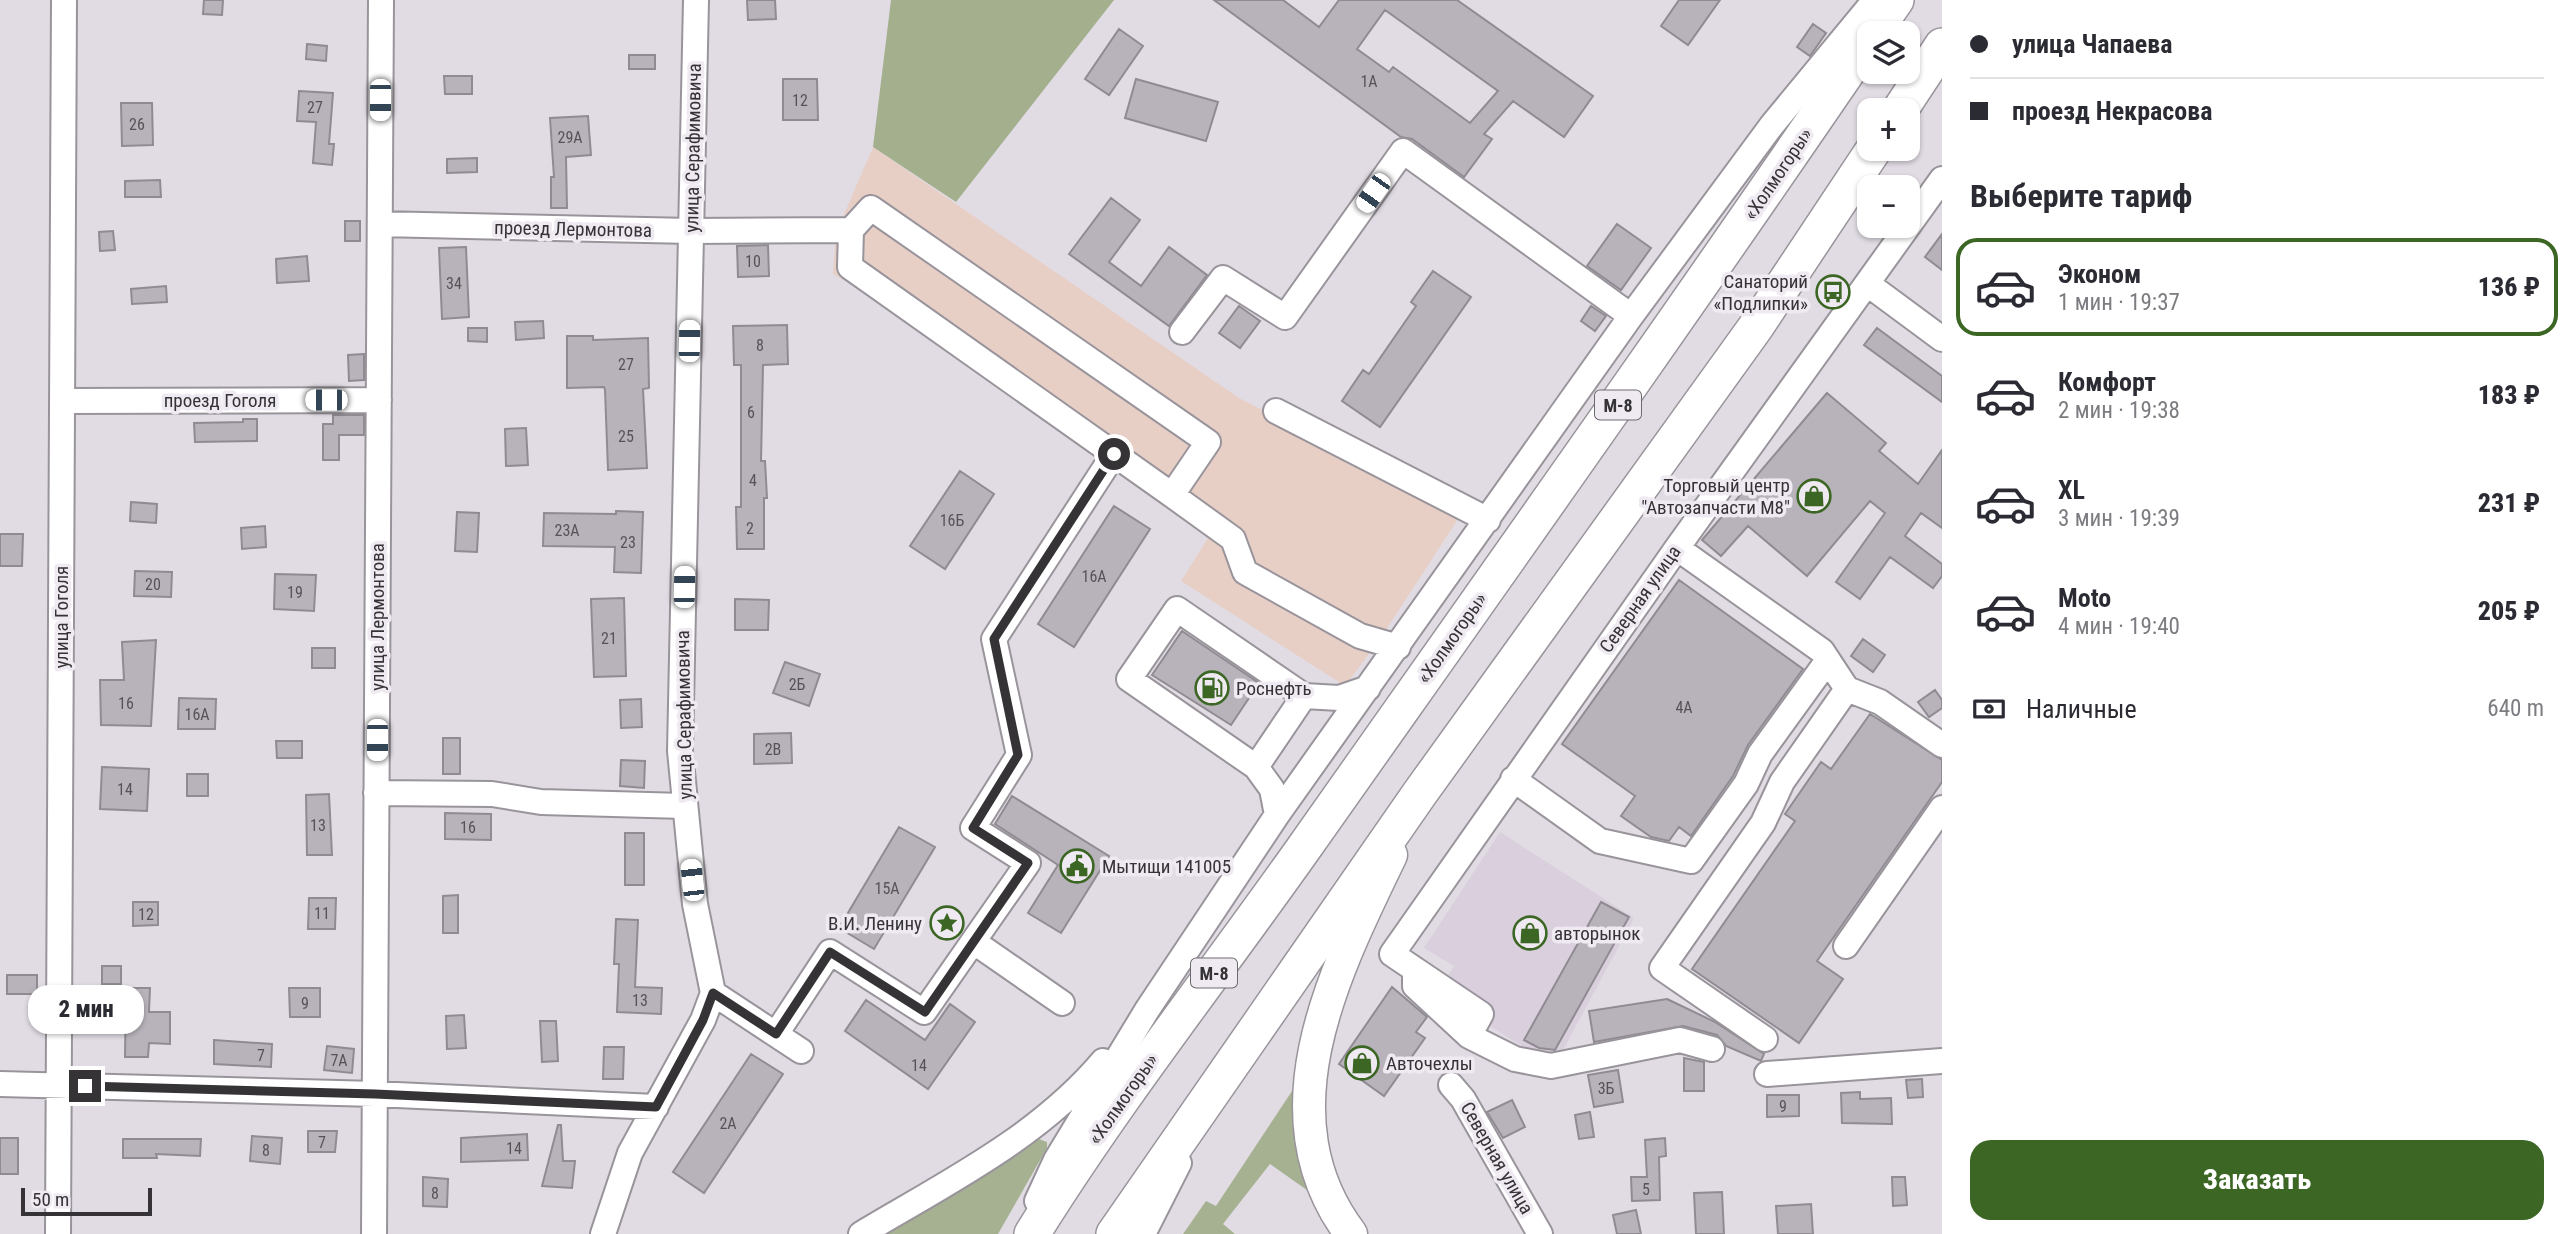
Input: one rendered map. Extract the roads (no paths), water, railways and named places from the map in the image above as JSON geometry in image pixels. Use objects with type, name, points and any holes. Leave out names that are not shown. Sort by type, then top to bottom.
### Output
[{"type":"highway","points":[[1881,21],[1896,0]]},
{"type":"highway","points":[[1908,98],[1942,46]]},
{"type":"highway","name":"«Холмогоры»","points":[[1032,1234],[1153,1055],[1251,922],[1677,321],[1857,58]]},
{"type":"highway","points":[[1114,1234],[1420,793],[1755,328],[1866,161]]},
{"type":"main road","points":[[1351,1234],[1334,1211],[1311,1142],[1309,1078],[1329,995],[1351,937],[1420,793]]},
{"type":"street","name":"улица Гоголя","points":[[58,1234],[64,0]]},
{"type":"street","name":"улица Лермонтова","points":[[374,1234],[381,0]]},
{"type":"street","name":"улица Серафимовича","points":[[696,0],[680,751],[695,904],[713,993]]},
{"type":"street","points":[[1021,1234],[1056,1160],[1147,1010],[1277,815],[1631,316],[1772,125],[1875,0]]},
{"type":"street","points":[[1182,332],[1223,278],[1284,317],[1403,151],[1631,316]]},
{"type":"street","name":"Северная улица","points":[[1712,1049],[1680,1040],[1551,1066],[1515,1059],[1469,1036],[1481,1014],[1392,954],[1513,779],[1942,179]]},
{"type":"street","points":[[1172,495],[1208,442],[871,208],[851,230],[850,267],[1233,539],[1245,572],[1360,636],[1398,647]]},
{"type":"street","name":"проезд Лермонтова","points":[[380,224],[691,231],[851,230]]},
{"type":"street","points":[[1868,285],[1942,339]]},
{"type":"street","name":"проезд Гоголя","points":[[62,401],[379,400]]},
{"type":"street","points":[[1276,411],[1488,520]]},
{"type":"street","points":[[776,1034],[830,952],[925,1012],[1028,863],[973,828],[1018,755],[994,639],[1114,454]]},
{"type":"street","points":[[1677,548],[1822,651],[1847,689],[1880,702],[1942,745]]},
{"type":"street","points":[[1277,815],[1272,789],[1256,766],[1129,679],[1177,609],[1304,696],[1339,698],[1368,688]]},
{"type":"street","points":[[1513,779],[1600,841],[1691,861],[1746,784],[1760,754],[1828,660]]},
{"type":"street","points":[[1765,1039],[1662,968],[1763,823],[1782,782],[1847,689]]},
{"type":"street","points":[[1256,766],[1304,696]]},
{"type":"street","points":[[376,793],[492,794],[541,802],[684,806]]},
{"type":"street","points":[[1846,946],[1942,808]]},
{"type":"street","points":[[974,942],[1062,1003]]},
{"type":"street","points":[[603,1234],[630,1153],[703,1020],[713,993],[801,1051]]},
{"type":"street","points":[[861,1234],[1004,1148],[1062,1106],[1147,1010]]},
{"type":"street","points":[[1767,1074],[1942,1061]]},
{"type":"street","points":[[0,1084],[375,1094],[656,1107]]},
{"type":"street","name":"Северная улица","points":[[1451,1085],[1463,1099],[1540,1234]]},
{"type":"street","points":[[1143,1234],[1218,1087]]},
{"type":"place","name":"Санаторий «Подлипки»","points":[[1833,292]]},
{"type":"place","name":"Торговый центр \"Автозапчасти М8\"","points":[[1814,496]]},
{"type":"place","name":"Роснефть","points":[[1212,688]]},
{"type":"place","name":"Мытищи 141005","points":[[1077,866]]},
{"type":"place","name":"В.И. Ленину","points":[[947,923]]},
{"type":"place","name":"авторынок","points":[[1530,933]]},
{"type":"place","name":"Авточехлы","points":[[1362,1063]]}]
